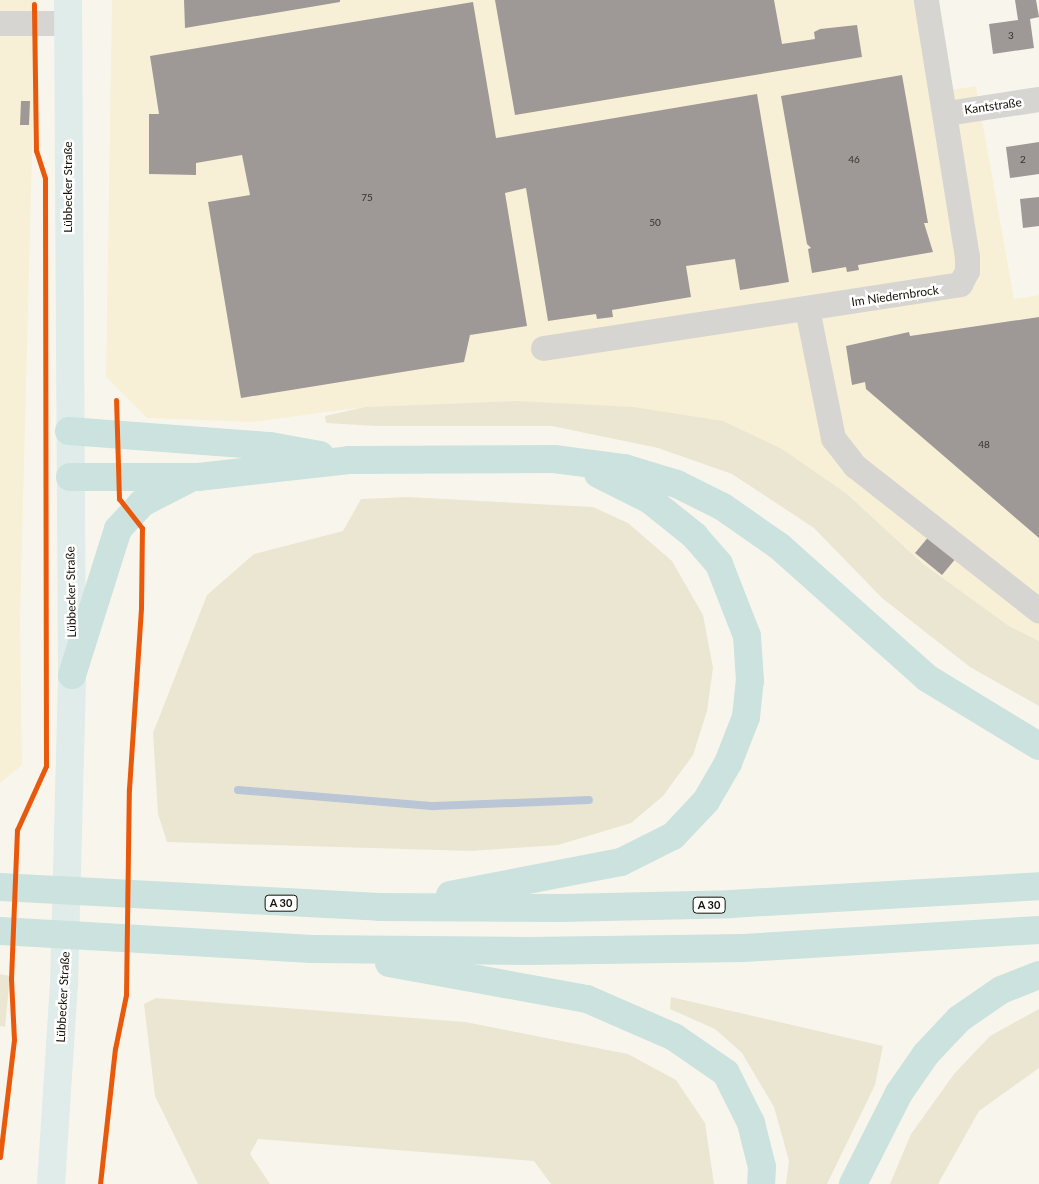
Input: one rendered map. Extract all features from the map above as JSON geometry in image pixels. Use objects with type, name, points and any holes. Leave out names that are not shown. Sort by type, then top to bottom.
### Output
[{"type":"highway","points":[[69,431],[270,446],[348,460]]},
{"type":"highway","points":[[379,907],[622,862],[673,836],[706,801],[728,763],[746,717],[750,681],[747,636],[719,564],[695,536],[650,500],[603,476],[554,459]]},
{"type":"highway","points":[[70,477],[198,476],[348,460],[554,459],[624,468],[677,484],[723,507],[779,546],[927,678],[1039,746]]},
{"type":"highway","points":[[72,675],[118,529],[142,503],[198,476]]},
{"type":"highway","name":"A 30","points":[[0,887],[182,899],[379,907],[731,904],[1039,886]]},
{"type":"highway","points":[[0,931],[311,949],[744,948],[1039,930]]},
{"type":"highway","points":[[311,949],[587,999],[674,1037],[726,1073],[751,1123],[762,1168],[761,1184]]},
{"type":"highway","points":[[853,1184],[899,1093],[926,1054],[973,1010],[1001,990],[1039,975]]},
{"type":"main road","name":"Lübbecker Straße","points":[[51,1184],[64,985],[72,675],[69,431],[68,11]]},
{"type":"street","name":"Im Niedernbrock","points":[[543,348],[807,309],[960,284],[967,271],[967,257],[947,113],[926,0]]},
{"type":"street","points":[[0,23],[68,11]]},
{"type":"street","name":"Kantstraße","points":[[947,113],[1039,99]]},
{"type":"street","points":[[807,309],[833,438],[856,466],[1039,610]]},
{"type":"shaded area","points":[[0,0],[36,0],[20,620],[22,765],[0,783]]},
{"type":"shaded area","points":[[112,0],[915,0],[931,93],[976,86],[1014,299],[1039,295],[1039,641],[1009,626],[922,563],[847,494],[517,401],[365,407],[252,422],[147,418],[106,377]]},
{"type":"shaded area","points":[[517,401],[633,407],[723,421],[782,449],[847,494],[922,563],[1009,626],[1039,641],[1039,706],[970,667],[882,598],[814,528],[732,474],[658,448],[552,426],[376,426],[326,423],[325,416],[365,407]]},
{"type":"shaded area","points":[[408,497],[593,507],[628,523],[672,561],[703,615],[713,668],[707,711],[693,755],[663,796],[631,823],[558,845],[471,851],[167,842],[158,814],[153,733],[207,595],[254,554],[343,531],[361,499]]},
{"type":"shaded area","points":[[0,974],[10,976],[5,1027],[0,1026]]},
{"type":"shaded area","points":[[671,997],[883,1046],[875,1085],[827,1184],[786,1184],[789,1161],[774,1107],[742,1053],[715,1029],[670,1009]]},
{"type":"shaded area","points":[[156,998],[465,1022],[628,1054],[676,1080],[705,1123],[714,1184],[551,1184],[534,1161],[258,1139],[250,1154],[270,1184],[198,1184],[155,1096],[144,1004]]},
{"type":"shaded area","points":[[1039,1009],[1039,1068],[979,1111],[938,1184],[890,1184],[911,1134],[954,1074],[990,1036]]},
{"type":"building","points":[[184,0],[340,0],[340,2],[185,28]]},
{"type":"building","points":[[495,0],[774,0],[782,44],[815,39],[814,32],[820,29],[857,25],[862,57],[515,115]]},
{"type":"building","points":[[1015,0],[1036,0],[1039,17],[1030,19],[1034,48],[993,54],[989,24],[1018,20]]},
{"type":"building","points":[[473,2],[496,138],[757,94],[789,282],[740,290],[735,259],[686,266],[691,297],[612,310],[613,317],[597,319],[596,314],[548,321],[526,188],[505,193],[527,326],[470,335],[464,362],[241,398],[208,202],[250,195],[242,155],[196,163],[196,175],[149,174],[149,114],[159,114],[150,56]]},
{"type":"building","points":[[902,75],[928,223],[924,223],[933,252],[858,265],[859,270],[847,272],[846,267],[812,273],[808,249],[811,248],[807,244],[781,96]]},
{"type":"building","points":[[21,101],[30,101],[29,125],[20,125]]},
{"type":"building","points":[[1039,142],[1039,174],[1010,178],[1006,147]]},
{"type":"building","points":[[1039,197],[1039,226],[1023,228],[1020,199]]},
{"type":"building","points":[[1039,317],[1039,538],[866,389],[865,382],[852,385],[846,346],[909,332],[910,336]]},
{"type":"building","points":[[930,535],[957,557],[942,575],[915,553]]},
{"type":"waterway","points":[[238,790],[434,806],[589,800]]},
{"type":"cycle path","points":[[0,1157],[14,1040],[11,979],[17,830],[46,766],[45,178],[36,151],[34,4]]},
{"type":"cycle path","points":[[100,1184],[115,1049],[126,995],[129,789],[141,607],[142,528],[119,499],[116,400]]}]
